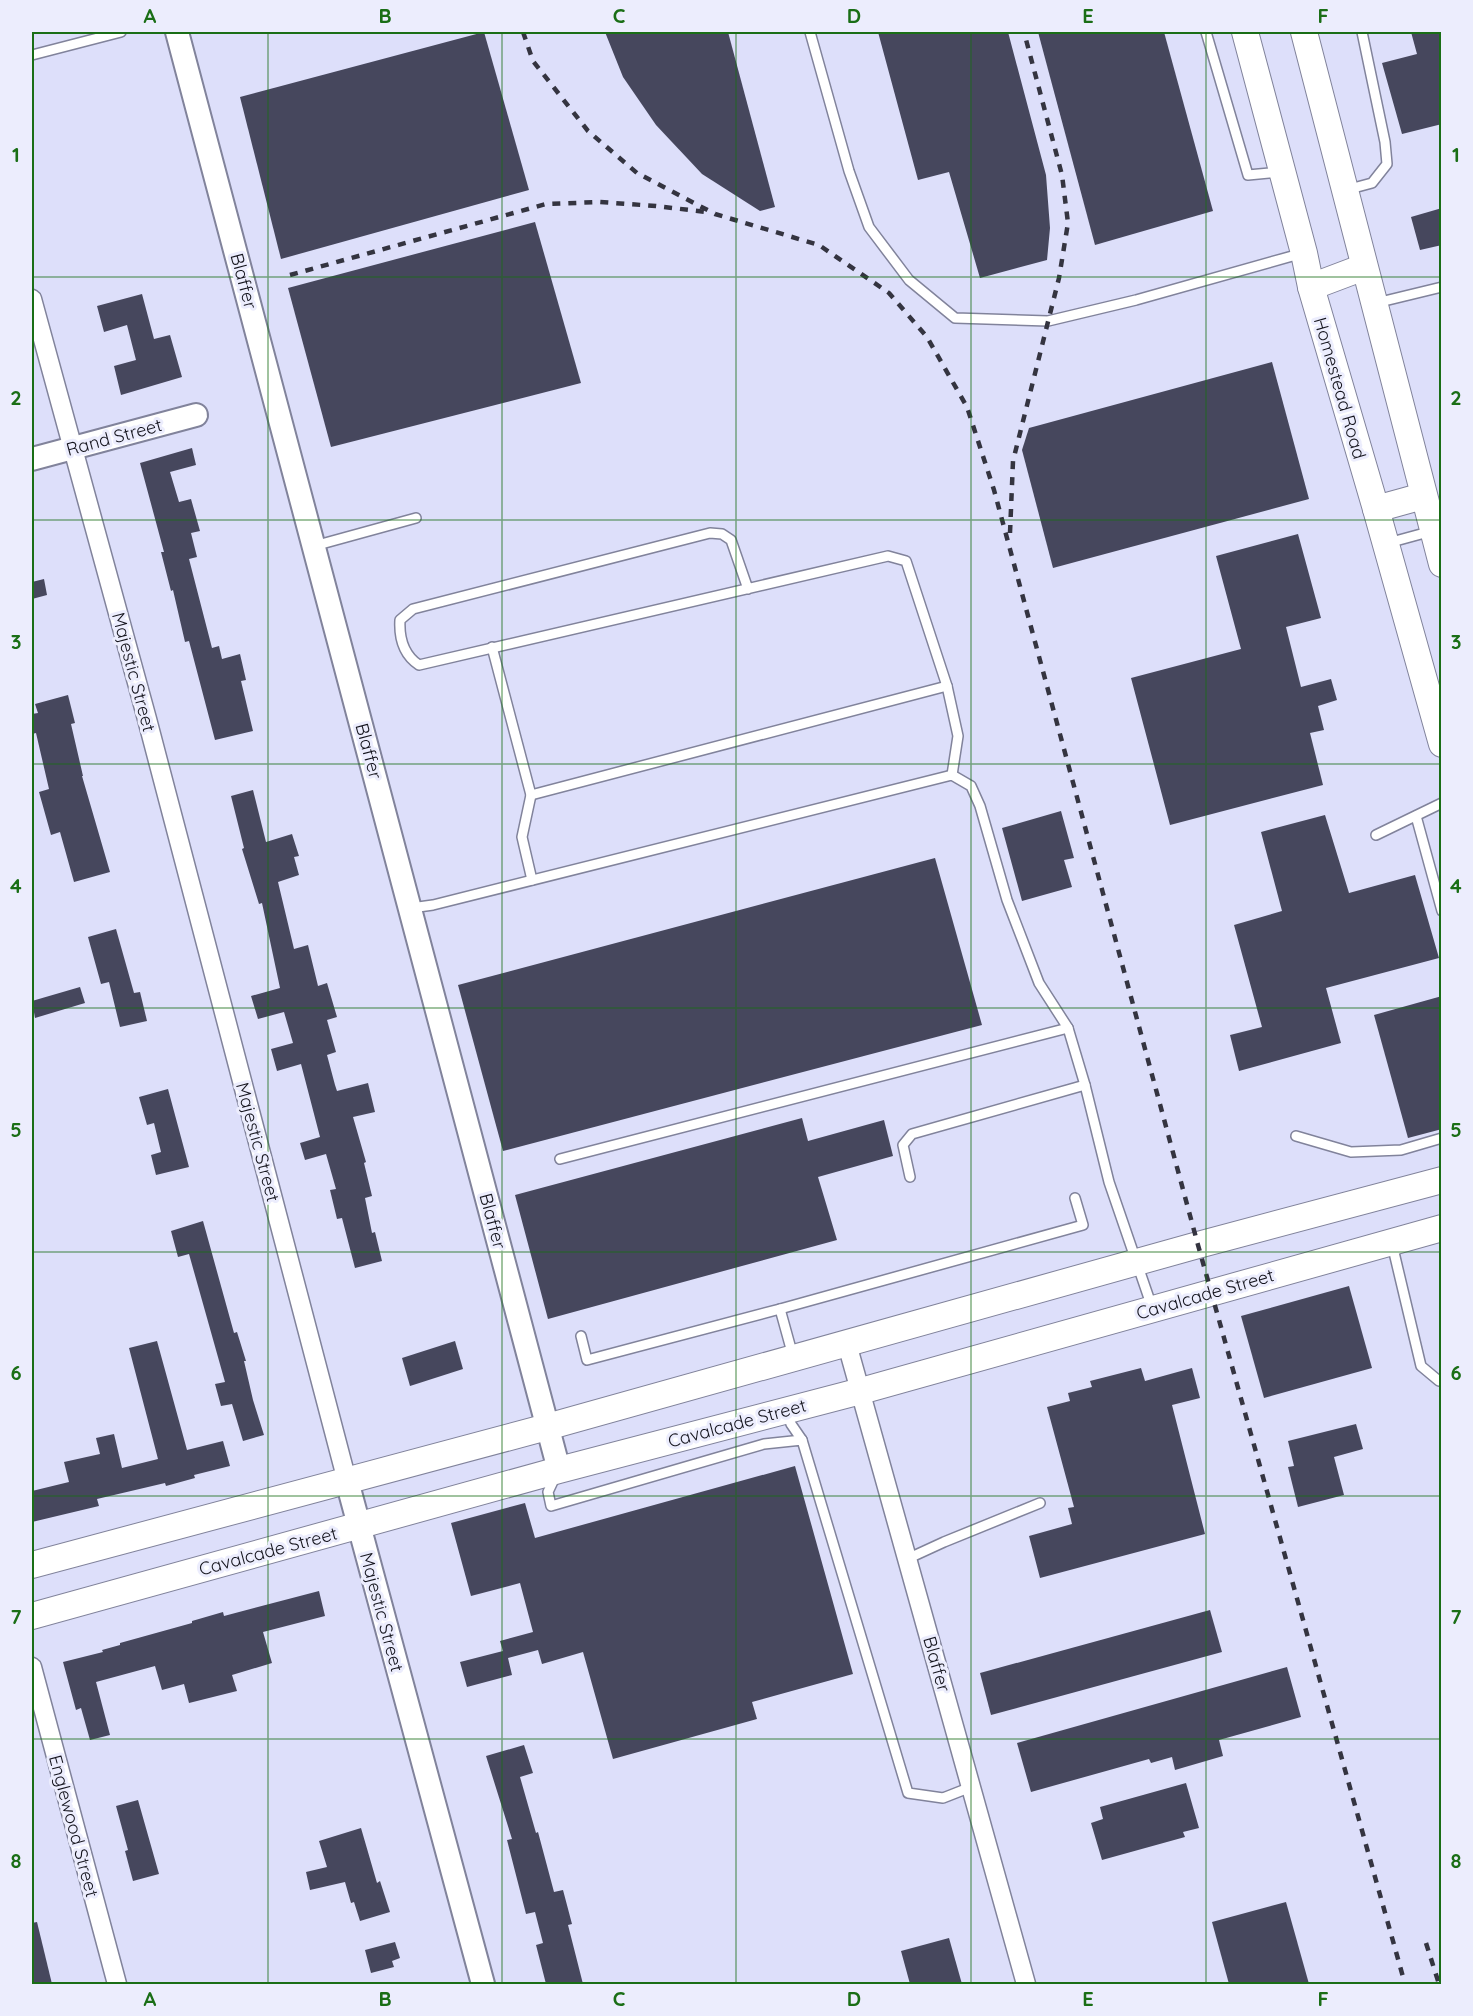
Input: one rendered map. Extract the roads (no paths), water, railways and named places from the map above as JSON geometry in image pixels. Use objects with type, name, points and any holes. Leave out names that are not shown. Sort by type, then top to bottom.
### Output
[{"type":"main road","name":"Homestead Road","points":[[1245,32],[1311,286],[1442,744]]},
{"type":"main road","points":[[1305,32],[1423,496],[1437,530],[1442,564]]},
{"type":"main road","points":[[1311,286],[1364,267]]},
{"type":"main road","points":[[1376,509],[1423,496]]},
{"type":"main road","points":[[32,1565],[547,1427],[1137,1262],[1442,1180]]},
{"type":"main road","name":"Cavalcade Street","points":[[32,1616],[559,1470],[861,1391],[1442,1228]]},
{"type":"street","name":"Blaffer","points":[[177,32],[559,1470]]},
{"type":"street","name":"Majestic Street","points":[[32,299],[147,719],[359,1527],[483,1984]]},
{"type":"street","name":"Rand Street","points":[[32,459],[196,415]]},
{"type":"street","name":"Blaffer","points":[[847,1344],[1026,1984]]},
{"type":"street","name":"Englewood Street","points":[[32,1667],[117,1984]]},
{"type":"lane","points":[[32,55],[122,32]]},
{"type":"lane","points":[[810,32],[849,171],[869,227],[909,280],[955,318],[1048,321],[1136,300],[1304,253]]},
{"type":"lane","points":[[1206,32],[1248,175],[1282,172]]},
{"type":"lane","points":[[1345,190],[1372,183],[1387,164],[1385,142],[1362,32]]},
{"type":"lane","points":[[1374,304],[1442,287]]},
{"type":"lane","points":[[314,546],[416,519]]},
{"type":"lane","points":[[1385,544],[1437,530]]},
{"type":"lane","points":[[748,589],[731,540],[722,534],[710,533],[413,609],[400,620],[399,634],[409,658],[419,665],[492,647],[748,589],[888,556],[906,561],[947,686],[958,736],[952,775]]},
{"type":"lane","points":[[492,647],[531,795],[522,837],[532,880]]},
{"type":"lane","points":[[531,795],[947,686]]},
{"type":"lane","points":[[411,908],[433,905],[952,775],[971,786],[980,806],[1007,900],[1039,983],[1068,1028],[1086,1085],[1109,1182],[1152,1309]]},
{"type":"lane","points":[[1376,835],[1442,803]]},
{"type":"lane","points":[[1416,816],[1442,911]]},
{"type":"lane","points":[[560,1159],[1068,1028]]},
{"type":"lane","points":[[910,1177],[903,1145],[912,1134],[1086,1085]]},
{"type":"lane","points":[[1296,1136],[1351,1152],[1401,1150],[1442,1138]]},
{"type":"lane","points":[[581,1336],[587,1360],[1083,1225],[1076,1198]]},
{"type":"lane","points":[[1392,1242],[1421,1366],[1439,1381],[1442,1380]]},
{"type":"lane","points":[[780,1309],[794,1359]]},
{"type":"lane","points":[[786,1410],[791,1424],[802,1440],[909,1793],[943,1798],[971,1787]]},
{"type":"lane","points":[[559,1470],[548,1492],[551,1506],[764,1444],[802,1440]]},
{"type":"lane","points":[[907,1559],[1040,1503]]},
{"type":"railway","points":[[523,32],[533,61],[588,131],[637,173],[715,214],[819,245],[889,293],[927,337],[967,407],[994,490],[1198,1245],[1405,1984]]},
{"type":"railway","points":[[1010,533],[1013,461],[1059,278],[1068,223],[1062,175],[1024,32]]},
{"type":"railway","points":[[290,275],[546,204],[600,202],[706,212]]},
{"type":"railway","points":[[1426,1943],[1439,1984]]}]
